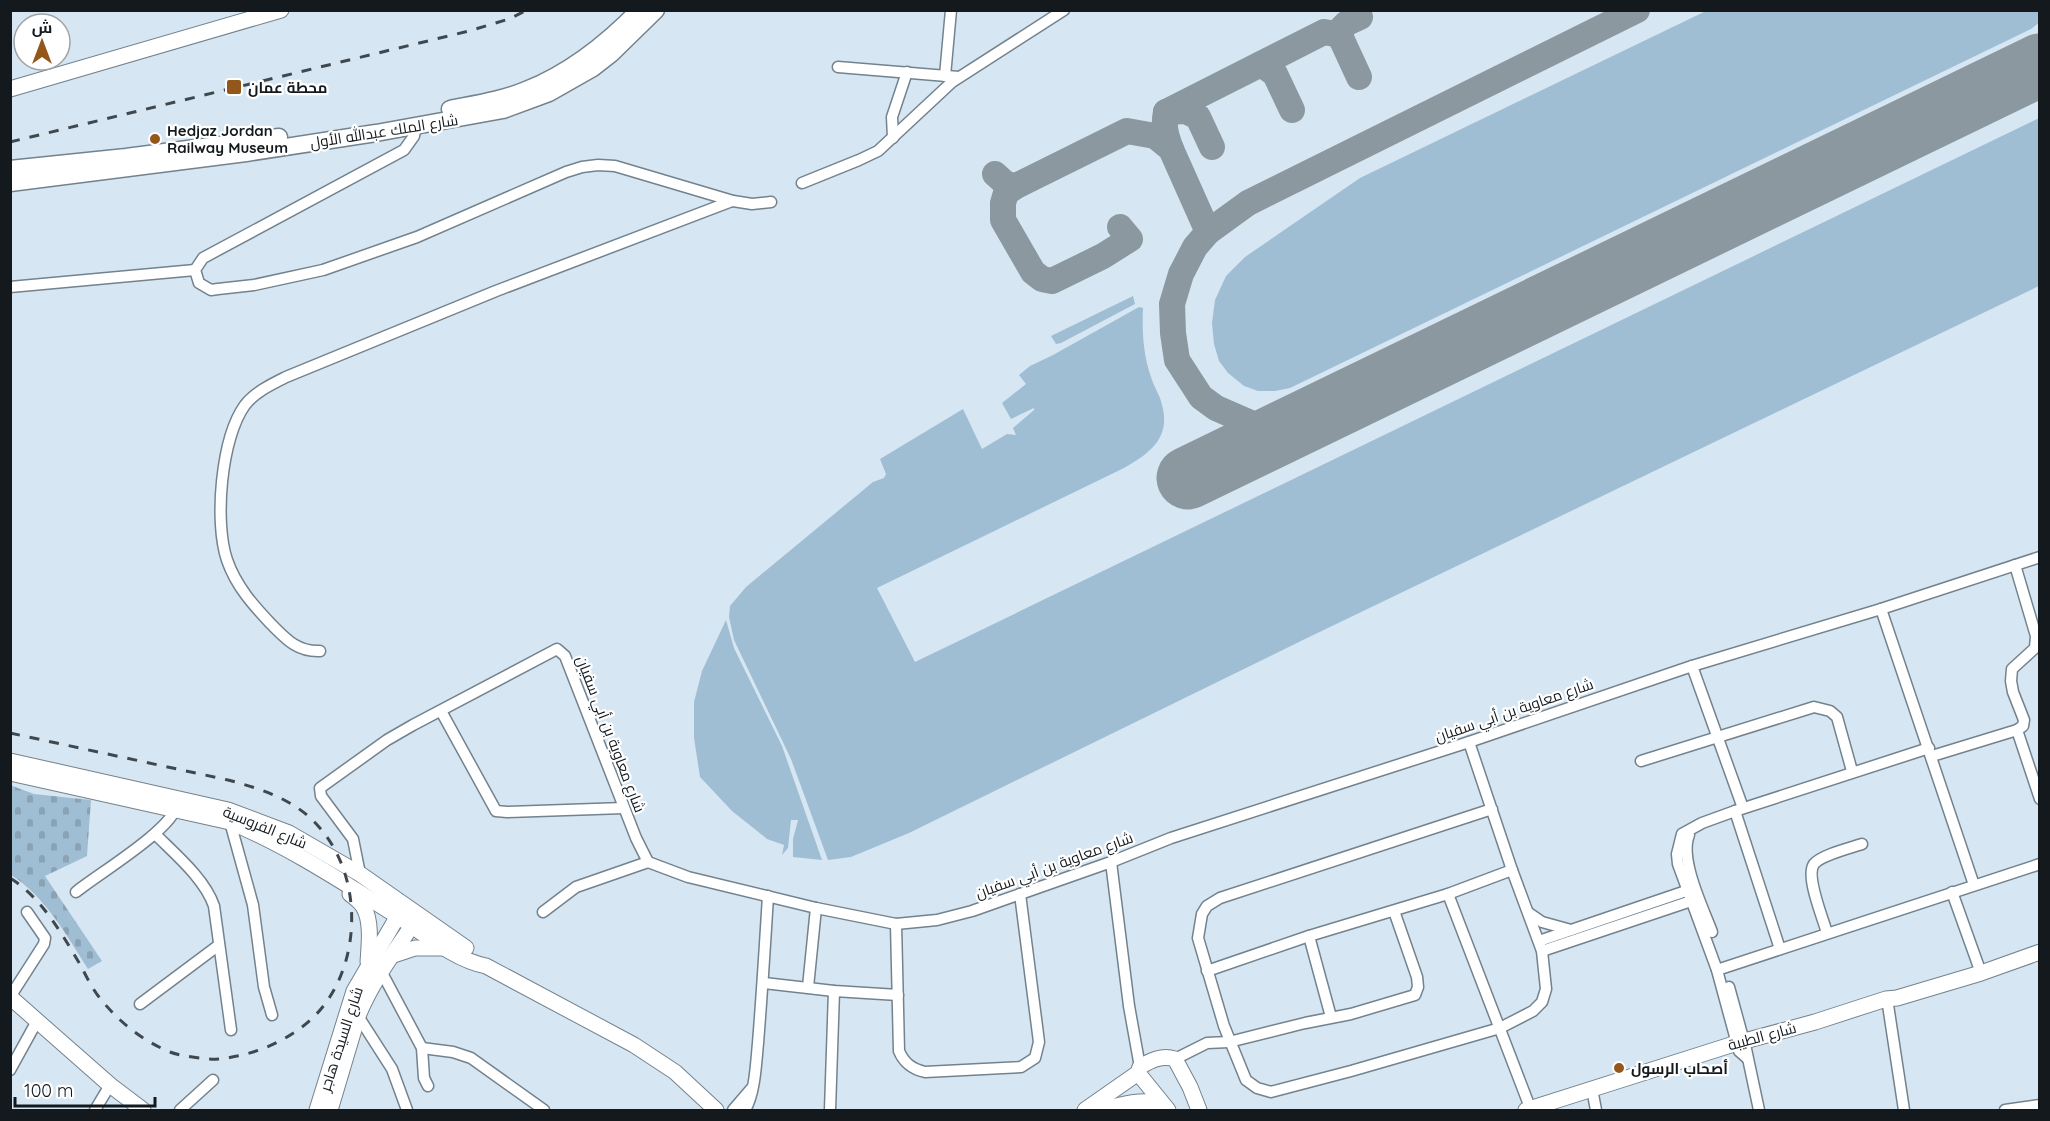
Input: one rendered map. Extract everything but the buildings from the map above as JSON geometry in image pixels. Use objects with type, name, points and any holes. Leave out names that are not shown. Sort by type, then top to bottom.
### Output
[{"type":"main road","points":[[10,89],[280,10]]},
{"type":"main road","name":"شارع الملك عبدالله الأول","points":[[10,183],[210,158],[415,121],[497,99],[524,91],[545,81],[597,48],[639,10]]},
{"type":"main road","name":"شارع الملك عبدالله الأول","points":[[10,169],[126,157],[503,110],[549,93],[593,68],[611,54],[656,10]]},
{"type":"main road","name":"شارع الفروسية","points":[[10,761],[178,804],[230,822],[336,869],[360,874],[401,911]]},
{"type":"main road","name":"شارع الفروسية","points":[[10,774],[178,804],[228,810],[307,842],[336,869],[415,921],[447,949],[471,962],[486,966],[634,1045],[675,1072],[716,1110]]},
{"type":"main road","points":[[336,869],[366,912],[375,968]]},
{"type":"main road","name":"شارع السيدة هاجر","points":[[330,1110],[375,968],[401,911]]},
{"type":"main road","name":"شارع الفروسية","points":[[415,921],[477,956],[486,966]]},
{"type":"main road","name":"شارع السيدة هاجر","points":[[317,1110],[349,1005],[375,968],[394,955],[415,921]]},
{"type":"main road","points":[[394,955],[415,948],[447,949]]},
{"type":"main road","name":"شارع الطيبة","points":[[1548,1110],[1594,1098],[2040,952]]},
{"type":"main road","points":[[11,997],[110,1085],[144,1110]]},
{"type":"main road","points":[[1085,1110],[1139,1070],[1161,1058],[1175,1059],[1200,1110]]},
{"type":"main road","points":[[1139,1070],[1165,1107]]},
{"type":"main road","name":"شارع الطيبة","points":[[1529,1110],[1594,1098]]},
{"type":"main road","points":[[1105,1110],[1131,1102],[1165,1107]]},
{"type":"street","points":[[945,76],[951,10]]},
{"type":"street","points":[[802,183],[869,156],[893,138],[939,93],[959,77],[1061,11]]},
{"type":"street","points":[[838,67],[959,77]]},
{"type":"street","points":[[893,138],[892,117],[907,72]]},
{"type":"street","points":[[195,270],[208,254],[404,150],[414,136],[415,121]]},
{"type":"street","points":[[195,270],[199,283],[211,290],[254,285],[323,270],[417,237],[566,172],[598,165],[615,166],[733,201],[752,204],[771,202]]},
{"type":"street","points":[[320,651],[304,651],[285,638],[246,597],[227,560],[221,532],[221,498],[226,458],[233,429],[246,404],[265,388],[286,377],[496,291],[733,201]]},
{"type":"street","points":[[10,287],[195,270]]},
{"type":"street","name":"شارع معاوية بن أبي سفيان","points":[[360,874],[353,839],[321,796],[320,788],[413,724],[557,649],[565,656],[624,808],[648,862],[688,877],[816,908],[896,924],[937,920],[1020,894],[1171,838],[1692,666],[1881,609],[2040,557]]},
{"type":"street","points":[[1759,1110],[1721,969],[1693,894],[1686,854],[1687,838],[1693,827],[1852,771],[2017,730],[2023,726],[2024,720],[2013,692],[2012,669],[2036,648],[2036,636],[2015,565]]},
{"type":"street","points":[[1881,609],[1974,885]]},
{"type":"street","points":[[1692,666],[1719,737],[1780,949]]},
{"type":"street","points":[[1641,761],[1814,707],[1830,711],[1837,717],[1852,771]]},
{"type":"street","points":[[441,711],[496,811],[624,808]]},
{"type":"street","points":[[2017,730],[2040,799]]},
{"type":"street","points":[[1469,741],[1492,809],[1512,870],[1541,946],[1546,989],[1542,1002],[1533,1011],[1500,1028],[1352,1071],[1271,1092],[1257,1088],[1246,1080],[1229,1042],[1198,938],[1199,924],[1207,906],[1214,901],[1492,809]]},
{"type":"street","points":[[76,892],[155,834],[178,804]]},
{"type":"street","points":[[230,822],[253,905],[264,987],[272,1015]]},
{"type":"street","points":[[155,834],[204,886],[211,897],[231,1030]]},
{"type":"street","points":[[1827,933],[1811,872],[1814,864],[1823,858],[1862,844]]},
{"type":"street","points":[[543,912],[576,887],[648,862]]},
{"type":"street","points":[[1111,862],[1139,1070]]},
{"type":"street","points":[[1721,969],[2040,864]]},
{"type":"street","points":[[1207,971],[1309,936],[1448,894],[1512,870]]},
{"type":"street","points":[[1952,892],[1981,973]]},
{"type":"street","points":[[896,924],[899,1051],[903,1060],[916,1070],[934,1072],[1021,1067],[1035,1058],[1039,1042],[1020,894]]},
{"type":"street","points":[[1448,894],[1529,1110]]},
{"type":"street","points":[[1541,946],[1571,930],[1693,894]]},
{"type":"street","points":[[1541,946],[1693,894]]},
{"type":"street","points":[[745,1110],[749,1102],[756,1066],[764,983],[768,896]]},
{"type":"street","points":[[808,987],[816,908]]},
{"type":"street","points":[[1175,1059],[1207,1043],[1229,1042],[1369,1009],[1415,995],[1418,987],[1417,977],[1394,911]]},
{"type":"street","points":[[11,997],[44,944],[45,938],[27,912]]},
{"type":"street","points":[[1529,913],[1542,922],[1571,930]]},
{"type":"street","points":[[1309,936],[1331,1017]]},
{"type":"street","points":[[140,1004],[219,945]]},
{"type":"street","points":[[375,968],[422,1048],[424,1078],[428,1086]]},
{"type":"street","points":[[764,983],[898,995]]},
{"type":"street","points":[[830,1110],[834,991]]},
{"type":"street","points":[[1890,1001],[1904,1110]]},
{"type":"street","points":[[358,1016],[392,1069],[407,1110]]},
{"type":"street","points":[[10,1070],[37,1022]]},
{"type":"street","points":[[422,1048],[453,1052],[471,1058],[544,1110]]},
{"type":"street","points":[[180,1110],[213,1080]]},
{"type":"street","points":[[95,1110],[110,1085]]},
{"type":"street","points":[[733,1110],[751,1089]]},
{"type":"street","points":[[2005,1110],[2040,1105]]},
{"type":"green space","points":[[1708,10],[2039,10],[2040,22],[2031,29],[1290,388],[1258,391],[1244,386],[1228,373],[1219,361],[1214,344],[1212,323],[1215,300],[1226,276],[1245,257],[1360,178]]},
{"type":"green space","points":[[2039,118],[2039,286],[1305,639],[909,833],[851,857],[828,860],[791,759],[734,640],[729,617],[730,606],[746,587],[873,482],[884,478],[886,474],[880,459],[963,409],[982,449],[1007,434],[1016,435],[1013,428],[1034,408],[1011,419],[1002,403],[1026,384],[1019,375],[1030,366],[1139,307],[1143,308],[1145,351],[1148,368],[1163,411],[1162,432],[1152,448],[1124,468],[877,588],[915,662]]},
{"type":"green space","points":[[1133,296],[1135,304],[1061,343],[1056,344],[1051,336]]},
{"type":"green space","points":[[726,620],[734,648],[782,746],[822,860],[793,857],[793,839],[798,820],[791,820],[788,848],[782,855],[784,845],[767,839],[732,811],[700,777],[694,738],[694,702],[702,671]]},
{"type":"green space","points":[[10,785],[34,794],[91,800],[87,856],[45,876],[102,961],[88,969],[45,905],[11,875]]},
{"type":"taxiway","points":[[1304,422],[1255,425],[1216,408],[1201,397],[1177,360],[1172,304],[1181,274],[1195,247],[1208,232],[1248,203],[1637,10]]},
{"type":"taxiway","points":[[1341,38],[1341,29],[1347,23],[1360,17]]},
{"type":"taxiway","points":[[1171,149],[1165,131],[1166,112],[1324,32],[1341,38],[1359,77]]},
{"type":"taxiway","points":[[1261,64],[1275,74],[1292,110]]},
{"type":"taxiway","points":[[1166,112],[1186,111],[1198,117],[1212,147]]},
{"type":"taxiway","points":[[995,174],[1006,184],[1016,186],[1127,131],[1155,136],[1171,149],[1208,232]]},
{"type":"taxiway","points":[[1016,186],[1006,193],[1003,203],[1003,220],[1033,272],[1042,279],[1052,281],[1103,256],[1130,239],[1120,227]]},
{"type":"runway","points":[[1188,478],[2040,65]]},
{"type":"railway","points":[[10,142],[469,31],[509,19],[527,10]]},
{"type":"railway","points":[[10,733],[228,780],[266,792],[300,810],[319,827],[333,846],[343,867],[352,914],[346,962],[325,1004],[307,1023],[286,1038],[261,1049],[224,1059],[187,1056],[159,1047],[140,1036],[114,1014],[94,990],[59,929],[42,906],[10,878]]},
{"type":"place","name":"محطة عمان","points":[[234,87]]},
{"type":"place","name":"Hedjaz Jordan Railway Museum","points":[[155,139]]},
{"type":"place","name":"أصحاب الرسول","points":[[1619,1068]]}]
